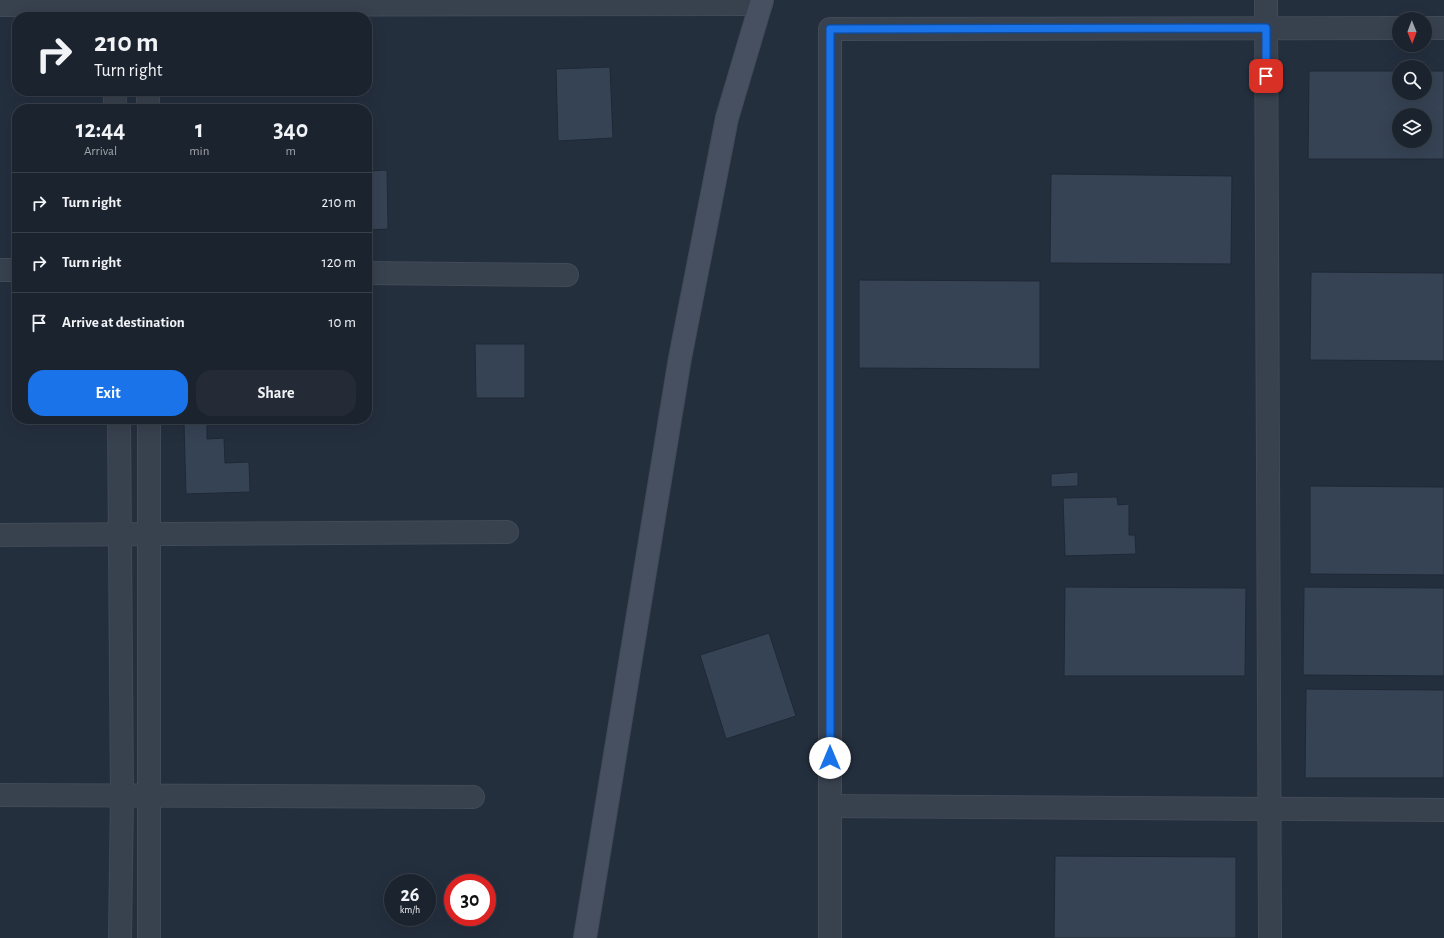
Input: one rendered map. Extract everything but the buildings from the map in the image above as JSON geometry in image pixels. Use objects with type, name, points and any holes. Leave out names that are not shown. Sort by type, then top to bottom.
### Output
[{"type":"street","points":[[1266,0],[1270,938]]},
{"type":"street","points":[[0,5],[148,8],[761,2],[728,118],[680,358],[585,938]]},
{"type":"street","points":[[830,938],[830,29],[1392,28]]},
{"type":"street","points":[[1432,28],[1444,28]]},
{"type":"street","points":[[0,270],[12,270]]},
{"type":"street","points":[[372,273],[567,275]]},
{"type":"street","points":[[120,424],[122,795],[120,938]]},
{"type":"street","points":[[148,938],[149,424]]},
{"type":"street","points":[[0,535],[507,532]]},
{"type":"street","points":[[0,794],[473,797]]},
{"type":"street","points":[[830,806],[1444,810]]},
{"type":"route","points":[[830,758],[830,29],[1266,28],[1266,76]]}]
